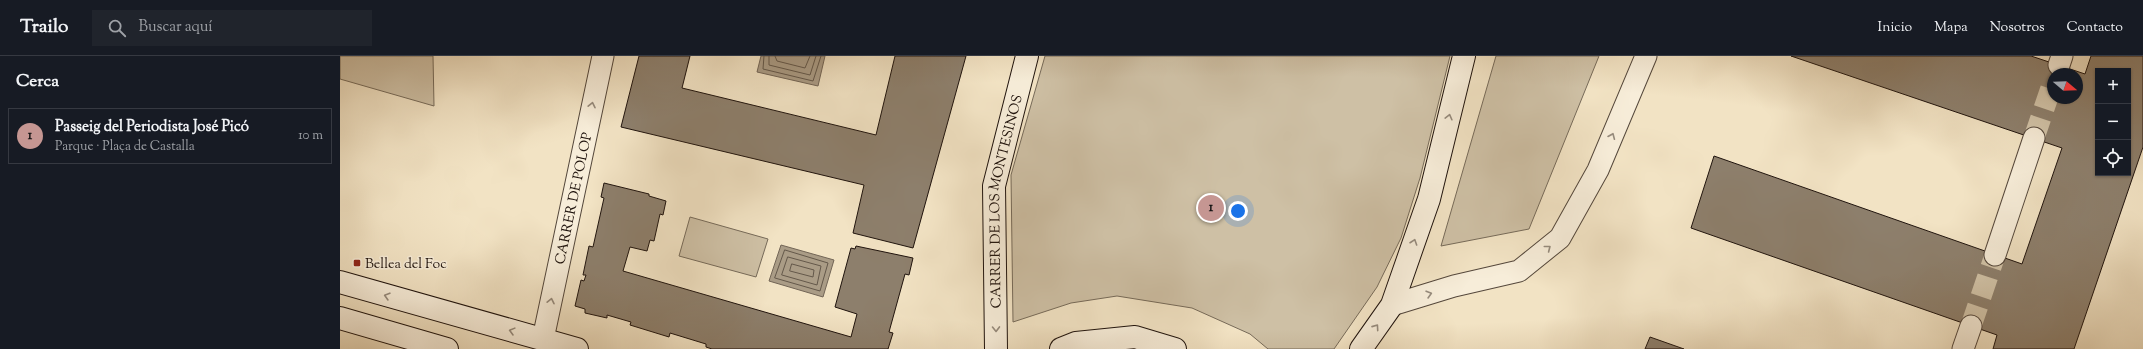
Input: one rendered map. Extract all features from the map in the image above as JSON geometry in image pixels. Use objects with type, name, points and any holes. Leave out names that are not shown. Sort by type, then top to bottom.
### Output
[{"type":"main road","name":"CARRER DE LOS MONTESINOS","points":[[996,349],[994,186],[1027,56]]},
{"type":"main road","points":[[1361,349],[1392,305],[1429,199],[1464,56]]},
{"type":"main road","points":[[340,282],[577,349]]},
{"type":"main road","points":[[340,318],[417,345],[448,349]]},
{"type":"main road","points":[[1061,349],[1076,343],[1136,337],[1175,349]]},
{"type":"street","name":"CARRER DE POLOP","points":[[543,339],[603,56]]},
{"type":"street","points":[[1392,305],[1454,286],[1519,271],[1560,238],[1598,170],[1646,56]]},
{"type":"street","points":[[1995,255],[2034,138]]},
{"type":"street","points":[[1963,349],[1971,326]]},
{"type":"shaded area","points":[[340,56],[433,56],[434,106],[340,79]]},
{"type":"shaded area","points":[[1045,56],[1450,56],[1420,178],[1401,238],[1377,287],[1334,349],[1268,349],[1250,334],[1192,308],[1117,296],[1071,303],[1013,322],[1011,175]]},
{"type":"shaded area","points":[[1496,56],[1599,56],[1529,229],[1441,246]]},
{"type":"shaded area","points":[[690,217],[768,239],[756,277],[679,256]]},
{"type":"water","points":[[761,56],[825,56],[818,86],[757,72]]},
{"type":"water","points":[[781,245],[834,260],[823,297],[769,281]]},
{"type":"building","points":[[639,56],[690,56],[682,88],[876,135],[895,56],[966,56],[913,248],[853,233],[864,185],[621,127]]},
{"type":"building","points":[[1791,56],[2031,56],[2067,68],[2047,68],[2047,104],[2083,104],[2083,73],[2085,74],[2091,56],[2143,56],[2143,147],[2074,349],[1993,349],[1997,335],[1691,228],[1714,156],[2022,264],[2062,148]]},
{"type":"building","points":[[604,183],[649,194],[649,196],[666,201],[663,215],[660,214],[654,241],[650,240],[647,251],[630,247],[623,271],[851,337],[857,314],[835,307],[851,248],[855,249],[856,246],[913,258],[909,275],[905,274],[889,332],[893,333],[888,349],[712,349],[706,347],[706,344],[670,333],[669,337],[630,325],[631,322],[607,315],[607,318],[585,313],[585,309],[575,306],[581,280],[584,281],[586,275],[583,275],[589,246],[593,247],[604,198],[601,197]]},
{"type":"building","points":[[1650,337],[1684,349],[1645,349]]},
{"type":"tunnel","points":[[2034,138],[2047,100]]},
{"type":"tunnel","points":[[1971,326],[1995,255]]},
{"type":"place","name":"Passeig del Periodista José Picó","points":[[1211,208]]},
{"type":"place","name":"Bellea del Foc","points":[[357,263]]}]
